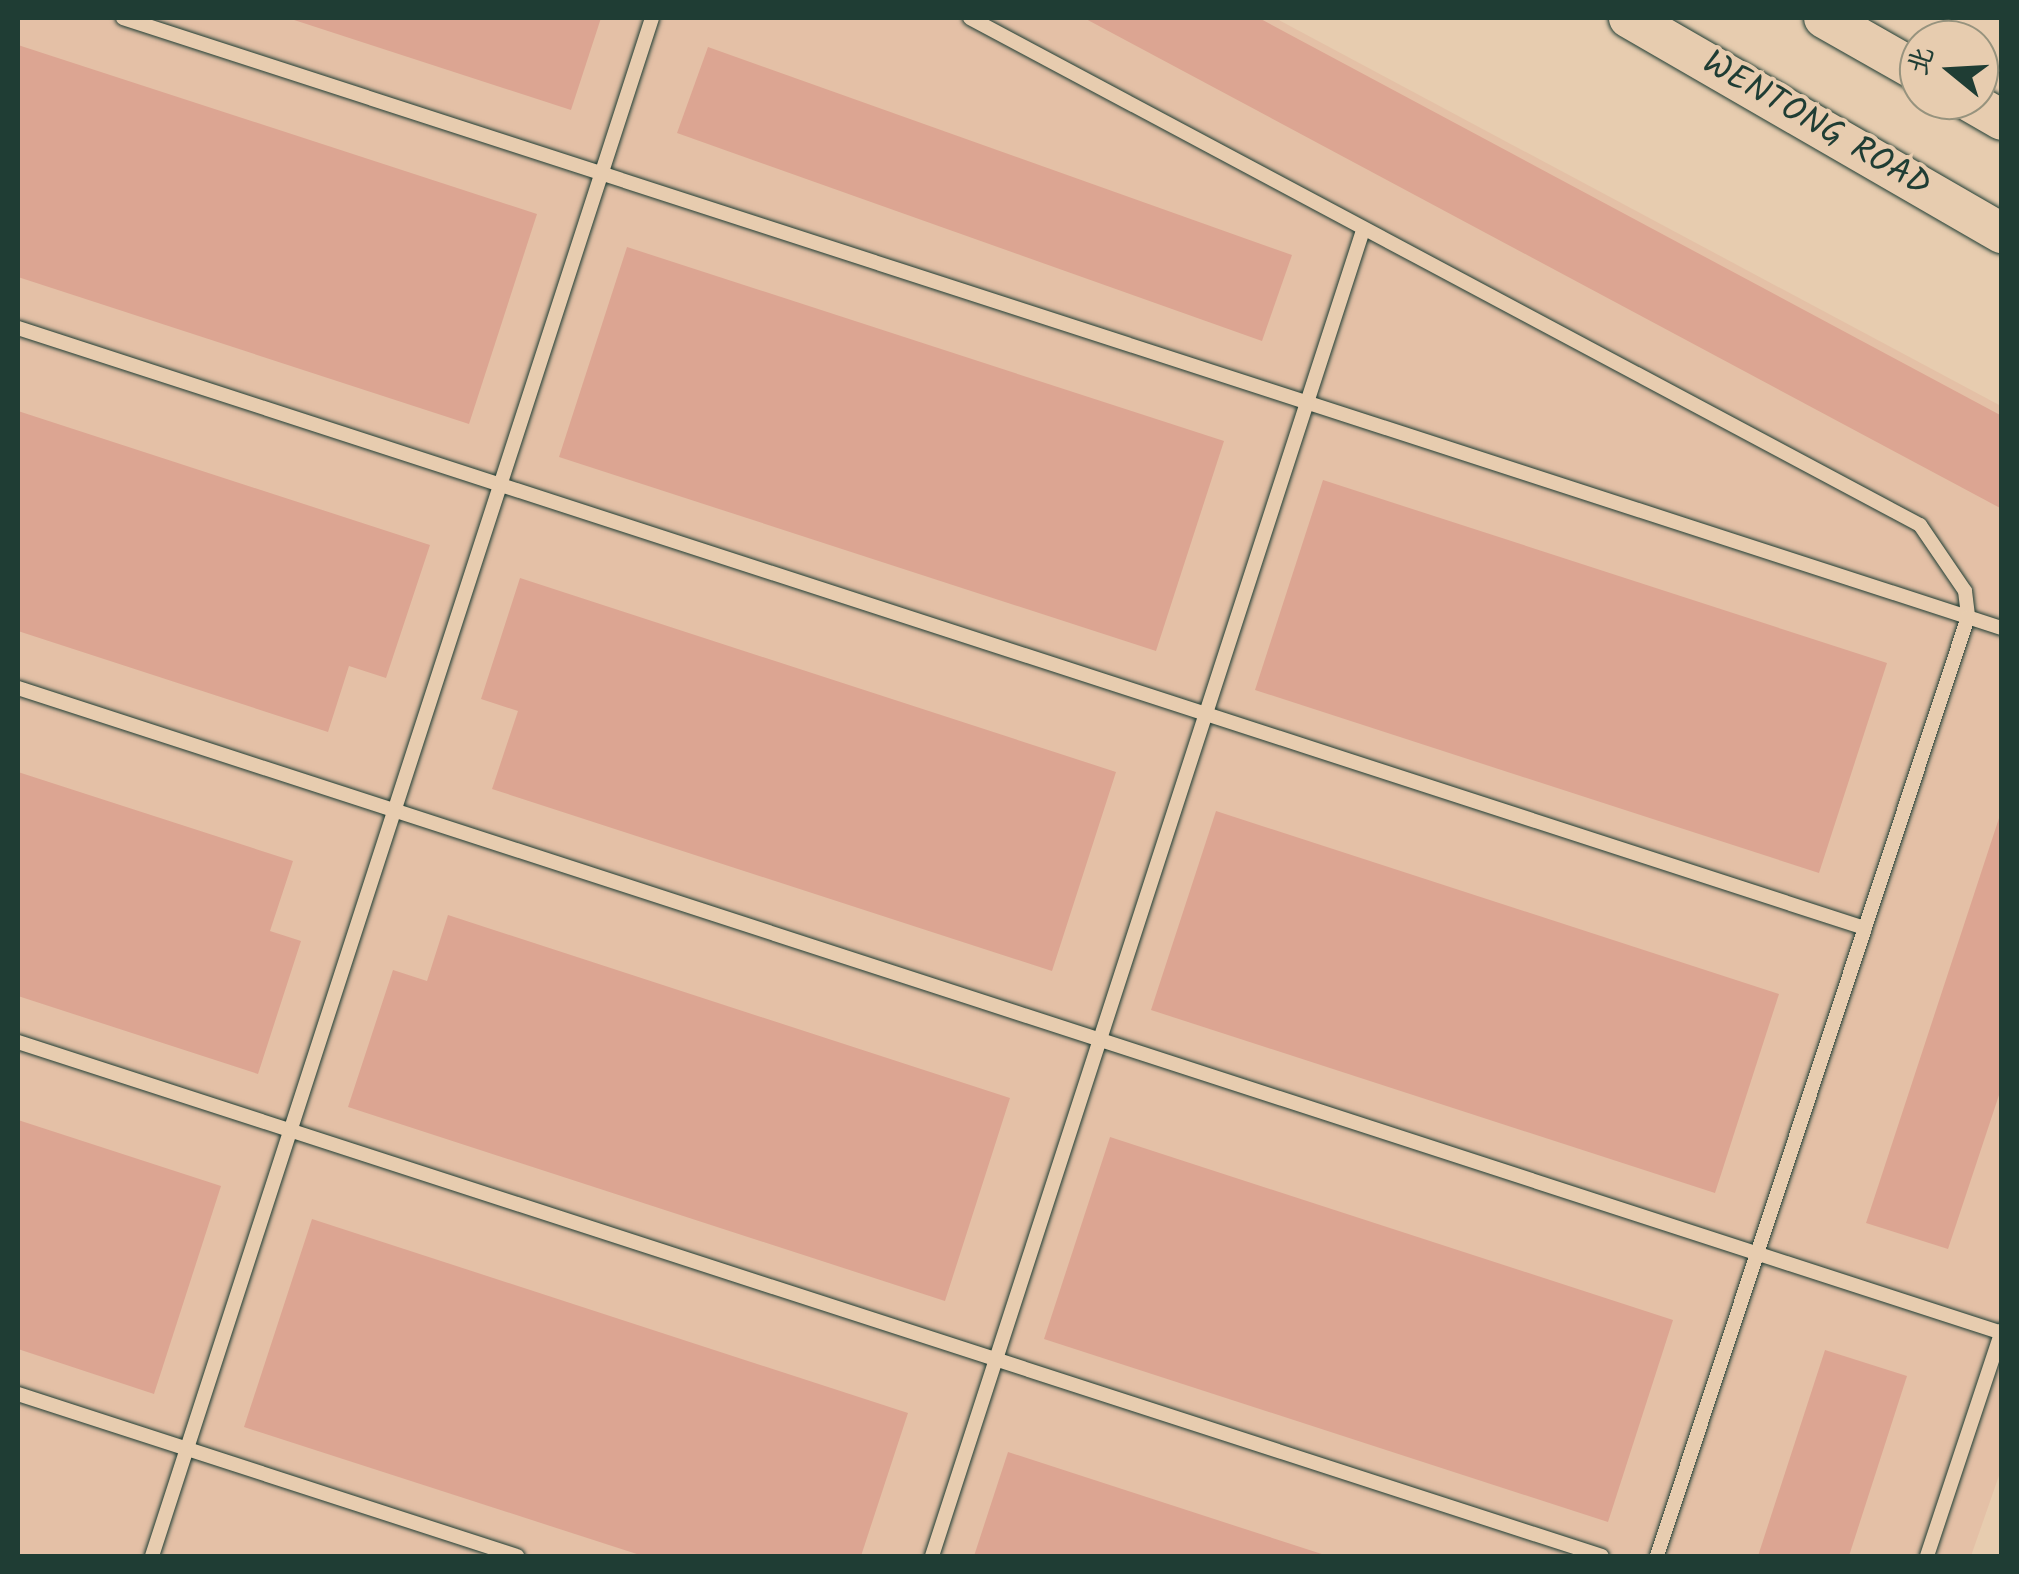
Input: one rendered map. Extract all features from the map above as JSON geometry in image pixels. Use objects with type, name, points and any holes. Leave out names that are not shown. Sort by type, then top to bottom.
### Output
[{"type":"main road","name":"WENTONG ROAD","points":[[1630,18],[2002,233]]},
{"type":"main road","points":[[1824,18],[1899,61]]},
{"type":"lane","points":[[123,18],[2002,628]]},
{"type":"lane","points":[[152,1556],[652,18]]},
{"type":"lane","points":[[970,18],[1920,526],[1965,591],[1968,617],[1657,1556]]},
{"type":"lane","points":[[932,1556],[1362,230]]},
{"type":"lane","points":[[18,328],[1865,928]]},
{"type":"lane","points":[[18,688],[2001,1332],[1927,1556]]},
{"type":"lane","points":[[18,1042],[1602,1556]]},
{"type":"lane","points":[[18,1394],[517,1556]]},
{"type":"shaded area","points":[[18,18],[1275,18],[2001,406],[2002,1467],[1971,1556],[18,1556]]},
{"type":"building","points":[[288,18],[601,18],[571,110]]},
{"type":"building","points":[[1084,18],[1259,18],[2002,416],[2002,509]]},
{"type":"building","points":[[18,45],[537,214],[469,424],[18,277]]},
{"type":"building","points":[[708,47],[1292,255],[1262,341],[677,133]]},
{"type":"building","points":[[627,247],[1224,441],[1156,651],[559,457]]},
{"type":"building","points":[[18,411],[430,545],[386,678],[349,666],[328,732],[18,631]]},
{"type":"building","points":[[1323,480],[1887,663],[1819,873],[1255,690]]},
{"type":"building","points":[[520,578],[1116,772],[1052,971],[492,789],[518,711],[481,699]]},
{"type":"building","points":[[18,772],[293,861],[270,931],[301,941],[258,1074],[18,996]]},
{"type":"building","points":[[2002,809],[2002,1086],[1948,1249],[1866,1223]]},
{"type":"building","points":[[1216,811],[1779,994],[1715,1193],[1151,1010]]},
{"type":"building","points":[[448,915],[1010,1098],[945,1301],[348,1107],[393,970],[427,981]]},
{"type":"building","points":[[18,1120],[221,1186],[154,1394],[18,1349]]},
{"type":"building","points":[[1110,1137],[1673,1320],[1608,1522],[1044,1339]]},
{"type":"building","points":[[312,1219],[908,1413],[861,1556],[643,1556],[244,1427]]},
{"type":"building","points":[[1825,1350],[1907,1376],[1849,1556],[1758,1556]]},
{"type":"building","points":[[1008,1452],[1328,1556],[974,1556]]}]
